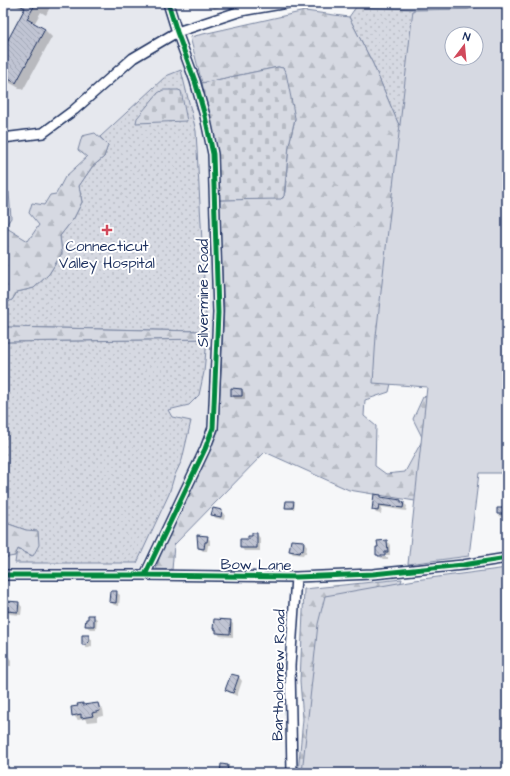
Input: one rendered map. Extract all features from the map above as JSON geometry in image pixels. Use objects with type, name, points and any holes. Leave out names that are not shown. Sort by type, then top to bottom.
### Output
[{"type":"street","name":"Silvermine Road","points":[[145,575],[205,449],[213,428],[218,313],[212,154],[205,116],[195,81],[168,3]]},
{"type":"street","points":[[3,138],[43,133],[74,110],[133,58],[177,32],[242,11],[287,3]]},
{"type":"street","name":"Bow Lane","points":[[3,575],[296,577],[373,574],[463,565],[507,558]]},
{"type":"street","name":"Bartholomew Road","points":[[292,773],[290,666],[296,577]]},
{"type":"shaded area","name":"Connecticut Valley Hospital","points":[[3,3],[162,3],[190,75],[207,156],[214,304],[208,431],[140,569],[3,569]]},
{"type":"green space","points":[[489,3],[507,3],[485,233],[398,123],[373,64],[349,17],[356,7],[441,10],[477,8]]},
{"type":"green space","points":[[495,3],[507,3],[507,473],[479,473],[469,556],[408,564],[427,387],[373,383],[376,336],[413,10],[468,9]]},
{"type":"green space","points":[[305,11],[349,17],[373,64],[398,123],[486,233],[396,363],[389,392],[365,400],[364,416],[376,426],[375,466],[386,474],[405,472],[423,439],[413,419],[423,397],[447,391],[463,509],[349,490],[265,452],[174,545],[172,570],[156,569],[161,552],[218,431],[224,308],[218,200],[283,198],[285,192],[289,145],[295,119],[283,68],[278,67],[202,83],[190,37]]},
{"type":"green space","points":[[278,67],[283,68],[286,73],[295,118],[289,145],[284,196],[281,199],[218,200],[212,129],[202,83]]},
{"type":"green space","points":[[181,70],[196,131],[207,334],[200,331],[6,327],[3,314],[3,304],[12,300],[17,292],[34,288],[49,274],[62,253],[60,236],[74,218],[82,202],[79,186],[92,167],[104,157],[108,145],[100,137],[166,76]]},
{"type":"green space","points":[[163,90],[181,91],[187,121],[136,123],[137,118],[158,93]]},
{"type":"green space","points":[[95,133],[108,145],[104,157],[92,167],[79,186],[82,202],[74,218],[60,236],[62,253],[49,274],[34,288],[17,292],[12,300],[3,304],[3,193],[9,192],[11,218],[5,227],[28,241],[39,225],[29,213],[32,203],[44,205],[50,195],[56,194],[65,177],[87,157],[78,150],[82,136]]},
{"type":"green space","points":[[3,314],[6,327],[200,331],[207,334],[207,339],[3,342]]},
{"type":"green space","points":[[207,339],[204,372],[199,395],[189,405],[168,410],[172,417],[191,421],[182,460],[174,477],[169,494],[137,563],[15,563],[17,549],[32,556],[26,530],[3,522],[3,342]]},
{"type":"green space","points":[[3,522],[26,530],[38,531],[39,545],[33,556],[18,549],[15,556],[3,558]]},
{"type":"green space","points":[[507,568],[507,773],[302,773],[318,624],[325,596],[415,580]]},
{"type":"green space","points":[[402,579],[385,639],[376,773],[298,773],[303,719],[300,681],[304,589]]},
{"type":"building","points":[[16,3],[36,3],[27,19],[45,29],[16,83],[3,76],[3,49],[25,8]]},
{"type":"building","points":[[231,388],[242,389],[242,396],[231,396]]},
{"type":"building","points":[[374,494],[381,495],[381,497],[401,500],[401,502],[404,502],[403,508],[379,505],[378,511],[372,510]]},
{"type":"building","points":[[286,501],[294,501],[293,508],[285,508]]},
{"type":"building","points":[[213,508],[222,510],[221,517],[211,515]]},
{"type":"building","points":[[497,508],[507,508],[507,514],[497,514]]},
{"type":"building","points":[[252,533],[257,533],[257,548],[240,548],[240,539],[248,539],[248,536],[252,536]]},
{"type":"building","points":[[197,535],[208,536],[204,549],[198,548]]},
{"type":"building","points":[[291,540],[304,541],[303,551],[301,550],[300,553],[289,551]]},
{"type":"building","points":[[387,540],[388,552],[385,552],[385,556],[376,555],[376,547],[378,547],[377,541]]},
{"type":"building","points":[[110,591],[117,591],[116,603],[109,602]]},
{"type":"building","points":[[7,601],[19,602],[18,612],[6,611]]},
{"type":"building","points":[[88,615],[94,615],[94,626],[85,626]]},
{"type":"building","points":[[214,619],[231,620],[230,634],[216,633],[216,629],[213,629]]},
{"type":"building","points":[[82,635],[89,635],[89,642],[86,645],[82,645]]},
{"type":"building","points":[[231,674],[239,676],[233,693],[225,690]]},
{"type":"building","points":[[83,703],[83,705],[98,703],[100,711],[92,713],[93,716],[81,718],[81,714],[72,716],[71,707],[78,706],[77,704]]},
{"type":"building","points":[[221,764],[228,765],[227,773],[220,773]]},
{"type":"cycle path","points":[[145,575],[205,449],[213,428],[218,313],[213,154],[205,116],[195,81],[168,3]]},
{"type":"cycle path","points":[[3,575],[296,577],[373,574],[463,565],[507,558]]},
{"type":"place","name":"Connecticut Valley Hospital","points":[[107,230]]}]
